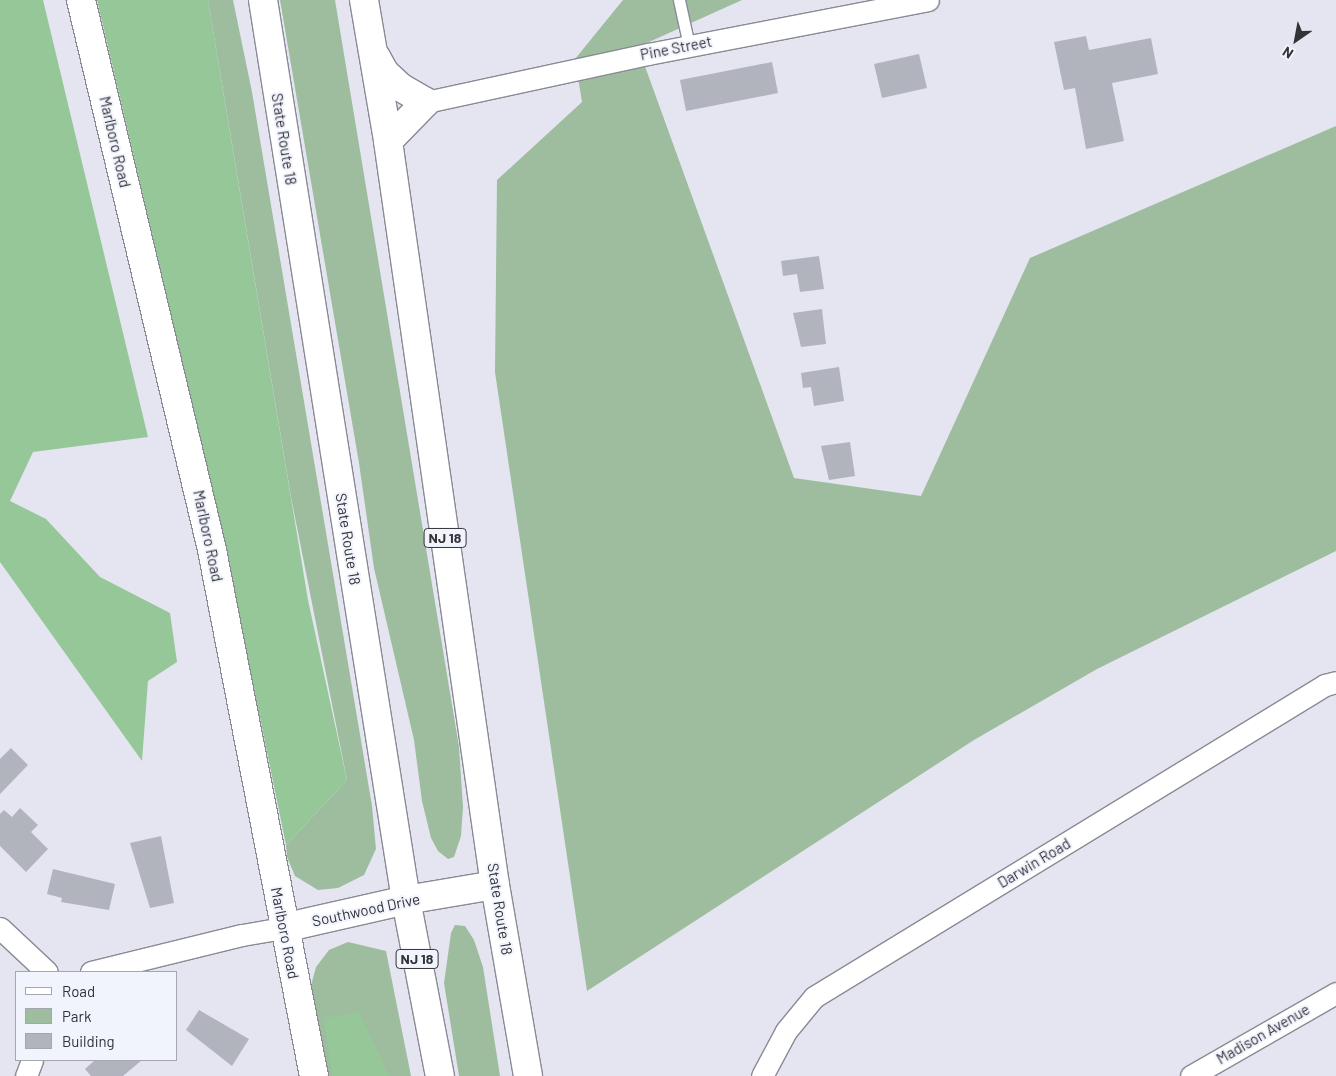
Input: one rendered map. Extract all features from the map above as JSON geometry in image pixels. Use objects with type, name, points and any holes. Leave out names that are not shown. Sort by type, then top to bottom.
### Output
[{"type":"main road","name":"Marlboro Road","points":[[81,0],[212,550],[283,928],[314,1076]]},
{"type":"main road","name":"State Route 18","points":[[263,0],[406,900],[440,1076]]},
{"type":"main road","name":"State Route 18","points":[[364,0],[388,141],[495,885],[528,1076]]},
{"type":"main road","points":[[373,51],[385,73],[400,86],[426,102],[388,141]]},
{"type":"main road","name":"Southwood Drive","points":[[283,928],[406,900],[495,885]]},
{"type":"street","name":"Pine Street","points":[[426,102],[689,46],[928,0]]},
{"type":"street","name":"Darwin Road","points":[[762,1076],[786,1031],[814,997],[1317,690],[1336,682]]},
{"type":"street","points":[[0,928],[46,971]]},
{"type":"street","name":"Southwood Drive","points":[[95,971],[242,935],[283,928]]},
{"type":"street","name":"Madison Avenue","points":[[1191,1076],[1336,993]]},
{"type":"street","points":[[26,1076],[32,1061]]},
{"type":"lane","points":[[679,0],[689,46]]},
{"type":"green space","points":[[0,0],[43,0],[148,437],[33,452],[10,501],[46,519],[100,577],[170,613],[177,662],[148,681],[142,761],[0,562]]},
{"type":"green space","points":[[97,0],[208,0],[308,600],[347,780],[286,845],[219,517]]},
{"type":"green space","points":[[208,0],[233,0],[252,92],[372,806],[376,849],[364,875],[338,888],[318,890],[295,876],[287,857],[286,845],[347,780],[291,497]]},
{"type":"green space","points":[[280,0],[335,0],[459,747],[463,807],[461,836],[454,857],[448,859],[438,851],[431,838],[422,801],[414,740],[374,568],[359,463]]},
{"type":"green space","points":[[623,0],[742,0],[638,47],[794,478],[921,496],[1030,258],[1336,126],[1336,551],[1097,669],[974,740],[587,991],[495,372],[497,180],[582,102],[575,59]]},
{"type":"green space","points":[[455,925],[465,926],[474,940],[483,967],[500,1076],[459,1076],[444,983],[451,933]]},
{"type":"green space","points":[[348,942],[386,951],[411,1076],[327,1076],[310,989],[316,967],[329,950]]},
{"type":"green space","points":[[359,1012],[389,1076],[332,1076],[324,1018]]},
{"type":"building","points":[[1086,36],[1089,50],[1151,38],[1158,74],[1112,83],[1124,141],[1086,149],[1075,88],[1064,90],[1054,42]]},
{"type":"building","points":[[919,54],[927,88],[882,98],[874,64]]},
{"type":"building","points":[[772,62],[778,93],[686,111],[680,80]]},
{"type":"building","points":[[819,256],[824,289],[800,292],[797,274],[783,276],[781,261]]},
{"type":"building","points":[[822,309],[826,344],[801,347],[793,313]]},
{"type":"building","points":[[839,367],[844,401],[814,406],[811,387],[803,388],[801,373]]},
{"type":"building","points":[[850,442],[855,476],[829,480],[821,446]]},
{"type":"building","points":[[11,748],[28,765],[0,794],[0,759]]},
{"type":"building","points":[[20,808],[38,825],[31,832],[48,849],[26,872],[0,846],[0,814],[4,810],[12,817]]},
{"type":"building","points":[[161,836],[174,903],[150,908],[130,843]]},
{"type":"building","points":[[53,869],[115,884],[109,910],[61,902],[62,898],[47,894]]},
{"type":"building","points":[[199,1010],[249,1039],[232,1066],[186,1030]]},
{"type":"building","points":[[94,1061],[141,1061],[123,1076],[91,1076],[85,1069]]}]
